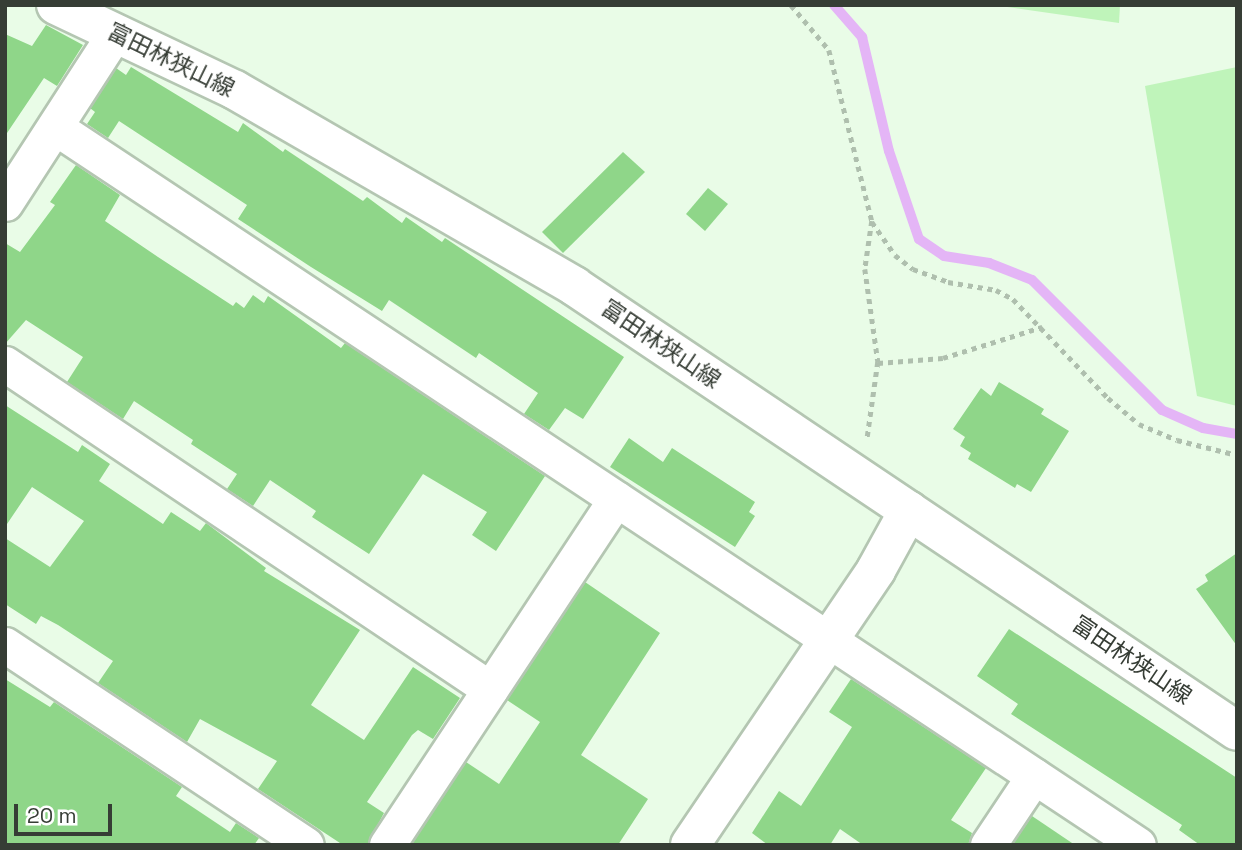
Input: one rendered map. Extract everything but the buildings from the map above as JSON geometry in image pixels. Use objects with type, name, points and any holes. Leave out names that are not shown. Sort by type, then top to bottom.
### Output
[{"type":"main road","name":"富田林狭山線","points":[[56,5],[235,90],[574,286],[1237,731]]},
{"type":"main road","points":[[690,845],[829,640],[909,510]]},
{"type":"street","points":[[5,203],[115,33]]},
{"type":"street","points":[[55,127],[1138,845]]},
{"type":"street","points":[[5,364],[490,689]]},
{"type":"street","points":[[387,845],[616,499]]},
{"type":"street","points":[[5,645],[306,845]]},
{"type":"street","points":[[988,845],[1034,776]]},
{"type":"path","points":[[791,5],[829,50],[872,221],[895,255],[913,269],[948,282],[996,290],[1013,299],[1108,398],[1139,424],[1177,440],[1237,455]]},
{"type":"path","points":[[850,471],[866,443],[878,363],[865,269],[872,221]]},
{"type":"path","points":[[878,363],[943,358],[1042,327]]},
{"type":"green space","points":[[993,5],[1120,5],[1119,23]]},
{"type":"green space","points":[[1237,67],[1237,406],[1197,396],[1145,86]]},
{"type":"waterway","points":[[834,5],[862,37],[889,151],[919,239],[944,256],[989,263],[1032,280],[1162,410],[1203,428],[1237,434]]}]
